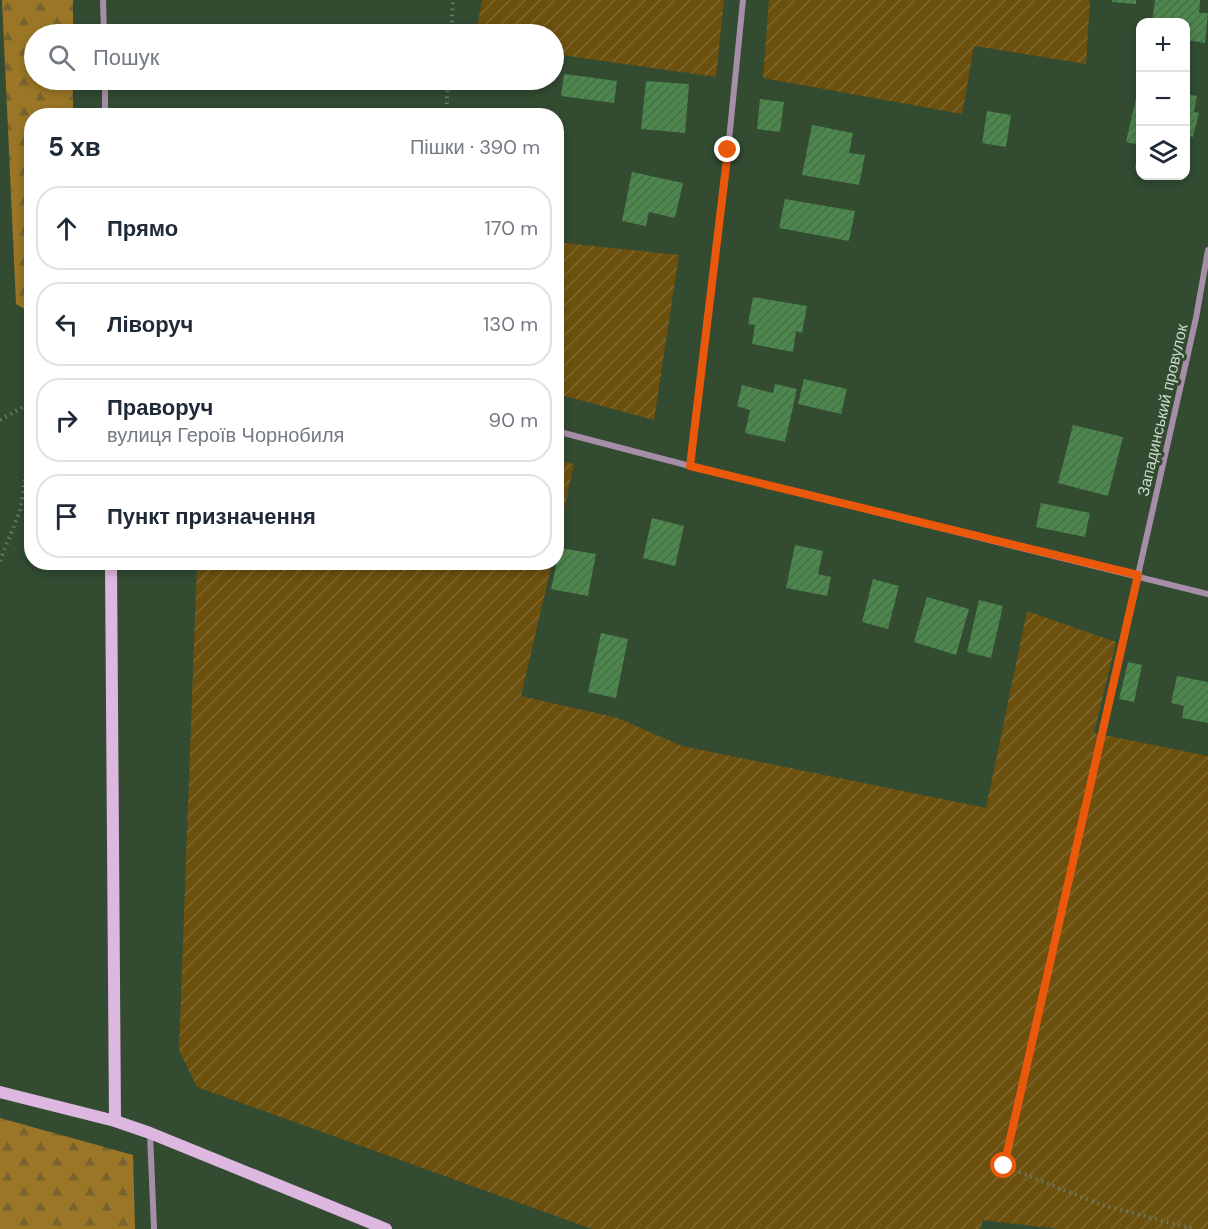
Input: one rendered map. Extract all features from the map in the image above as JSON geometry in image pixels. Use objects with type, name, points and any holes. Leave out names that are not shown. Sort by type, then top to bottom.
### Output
[{"type":"street","points":[[103,0],[104,24]]},
{"type":"street","points":[[690,466],[728,150],[743,0]]},
{"type":"street","points":[[105,90],[105,108]]},
{"type":"street","name":"Западинський провулок","points":[[1138,575],[1196,318],[1208,250]]},
{"type":"street","points":[[564,433],[1208,594]]},
{"type":"street","points":[[111,570],[115,1121]]},
{"type":"street","points":[[0,1092],[115,1121],[150,1133],[386,1229]]},
{"type":"street","points":[[150,1133],[154,1229]]},
{"type":"path","points":[[452,24],[453,0]]},
{"type":"path","points":[[446,108],[447,90]]},
{"type":"path","points":[[0,420],[24,406]]},
{"type":"path","points":[[0,561],[20,511],[24,485]]},
{"type":"path","points":[[1138,575],[1004,1166],[1099,1204],[1194,1229]]},
{"type":"green space","points":[[2,0],[73,0],[73,24],[24,24],[24,90],[73,90],[73,108],[24,108],[24,309],[16,304]]},
{"type":"green space","points":[[0,1118],[133,1155],[135,1229],[0,1229]]},
{"type":"shaded area","points":[[482,0],[724,0],[716,77],[564,55],[564,24],[478,24]]},
{"type":"shaded area","points":[[769,0],[1090,0],[1086,64],[974,46],[962,114],[763,78]]},
{"type":"shaded area","points":[[564,243],[679,255],[654,420],[564,396]]},
{"type":"shaded area","points":[[564,462],[574,464],[564,510]]},
{"type":"shaded area","points":[[197,570],[550,570],[521,696],[618,718],[682,746],[986,808],[1027,611],[1116,642],[1094,733],[1208,756],[1208,1229],[1059,1229],[983,1220],[980,1229],[592,1229],[197,1087],[179,1050]]},
{"type":"building","points":[[1112,0],[1136,0],[1136,4],[1112,2]]},
{"type":"building","points":[[1155,0],[1200,0],[1199,13],[1208,13],[1205,43],[1190,41],[1190,18],[1153,18]]},
{"type":"building","points":[[564,74],[617,81],[614,103],[561,96],[562,90],[564,90]]},
{"type":"building","points":[[646,81],[689,84],[685,133],[641,129]]},
{"type":"building","points":[[1190,95],[1197,96],[1194,112],[1199,113],[1193,137],[1190,136]]},
{"type":"building","points":[[1136,98],[1136,144],[1126,142]]},
{"type":"building","points":[[760,99],[784,102],[780,132],[757,129]]},
{"type":"building","points":[[987,111],[1011,115],[1006,147],[982,143]]},
{"type":"building","points":[[812,125],[853,133],[849,153],[865,155],[859,185],[802,175]]},
{"type":"building","points":[[632,172],[683,183],[675,218],[649,212],[646,226],[622,221]]},
{"type":"building","points":[[785,199],[855,211],[849,241],[779,228]]},
{"type":"building","points":[[753,297],[807,306],[802,333],[796,331],[793,352],[752,344],[755,325],[748,324]]},
{"type":"building","points":[[804,379],[847,389],[841,414],[798,404]]},
{"type":"building","points":[[775,384],[797,389],[785,442],[745,433],[750,410],[737,406],[742,385],[773,393]]},
{"type":"building","points":[[1073,425],[1123,437],[1108,496],[1058,483]]},
{"type":"building","points":[[1041,503],[1090,513],[1085,537],[1036,527]]},
{"type":"building","points":[[652,518],[684,526],[675,566],[643,558]]},
{"type":"building","points":[[795,545],[823,551],[818,574],[831,577],[827,596],[786,588]]},
{"type":"building","points":[[564,549],[596,554],[588,596],[551,589],[555,570],[564,570]]},
{"type":"building","points":[[873,579],[899,586],[888,629],[862,622]]},
{"type":"building","points":[[927,597],[969,609],[956,655],[914,642]]},
{"type":"building","points":[[979,600],[1003,606],[991,658],[967,652]]},
{"type":"building","points":[[601,633],[628,639],[616,698],[588,692]]},
{"type":"building","points":[[1128,662],[1142,665],[1134,702],[1119,699]]},
{"type":"building","points":[[1177,676],[1208,682],[1208,723],[1182,718],[1184,706],[1171,703]]},
{"type":"route","points":[[728,150],[690,466],[1138,575],[1004,1166]]}]
